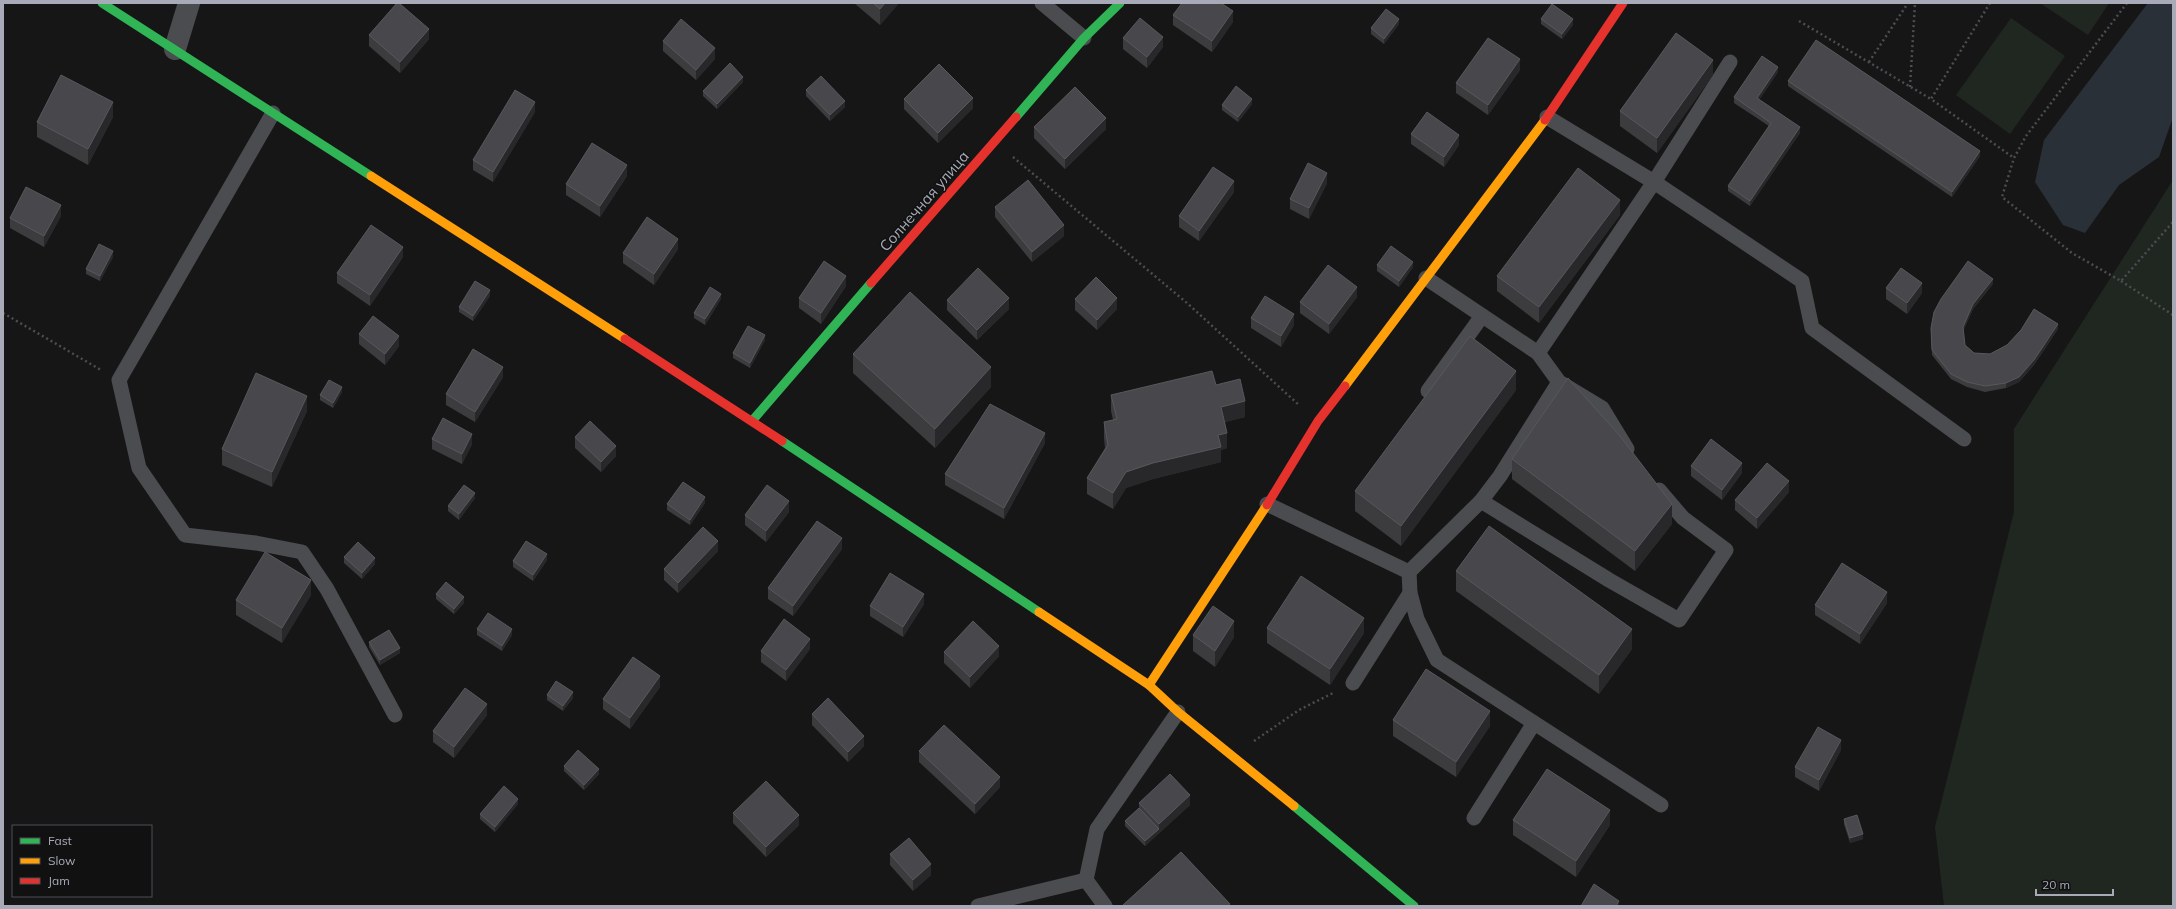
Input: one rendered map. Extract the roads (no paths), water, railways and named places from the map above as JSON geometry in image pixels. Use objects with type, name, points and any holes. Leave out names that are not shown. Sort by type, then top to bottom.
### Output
[{"type":"street","points":[[102,3],[752,421],[1149,685],[1178,712],[1233,755],[1414,906]]},
{"type":"street","points":[[175,49],[189,3]]},
{"type":"street","name":"Солнечная улица","points":[[752,421],[1084,38],[1120,3]]},
{"type":"street","points":[[1149,685],[1267,504],[1318,421],[1547,117],[1623,3]]},
{"type":"lane","points":[[1042,3],[1084,38]]},
{"type":"lane","points":[[1538,354],[1654,182],[1730,62]]},
{"type":"lane","points":[[273,113],[119,380],[139,468],[185,535],[256,543],[302,552],[328,589],[395,715]]},
{"type":"lane","points":[[1547,117],[1654,182],[1802,281],[1812,328],[1964,439]]},
{"type":"lane","points":[[1426,278],[1538,354],[1559,382],[1602,408],[1633,459]]},
{"type":"lane","points":[[1428,391],[1482,316]]},
{"type":"lane","points":[[1559,382],[1500,476],[1481,501],[1409,572],[1410,593],[1417,619],[1437,660],[1661,805]]},
{"type":"lane","points":[[1481,501],[1609,580],[1679,620],[1726,550],[1683,518],[1647,477]]},
{"type":"lane","points":[[1267,504],[1409,572]]},
{"type":"lane","points":[[1353,683],[1410,593]]},
{"type":"lane","points":[[1105,906],[1086,880],[1097,829],[1178,712]]},
{"type":"lane","points":[[1474,818],[1534,723]]},
{"type":"lane","points":[[978,906],[1086,880]]}]
